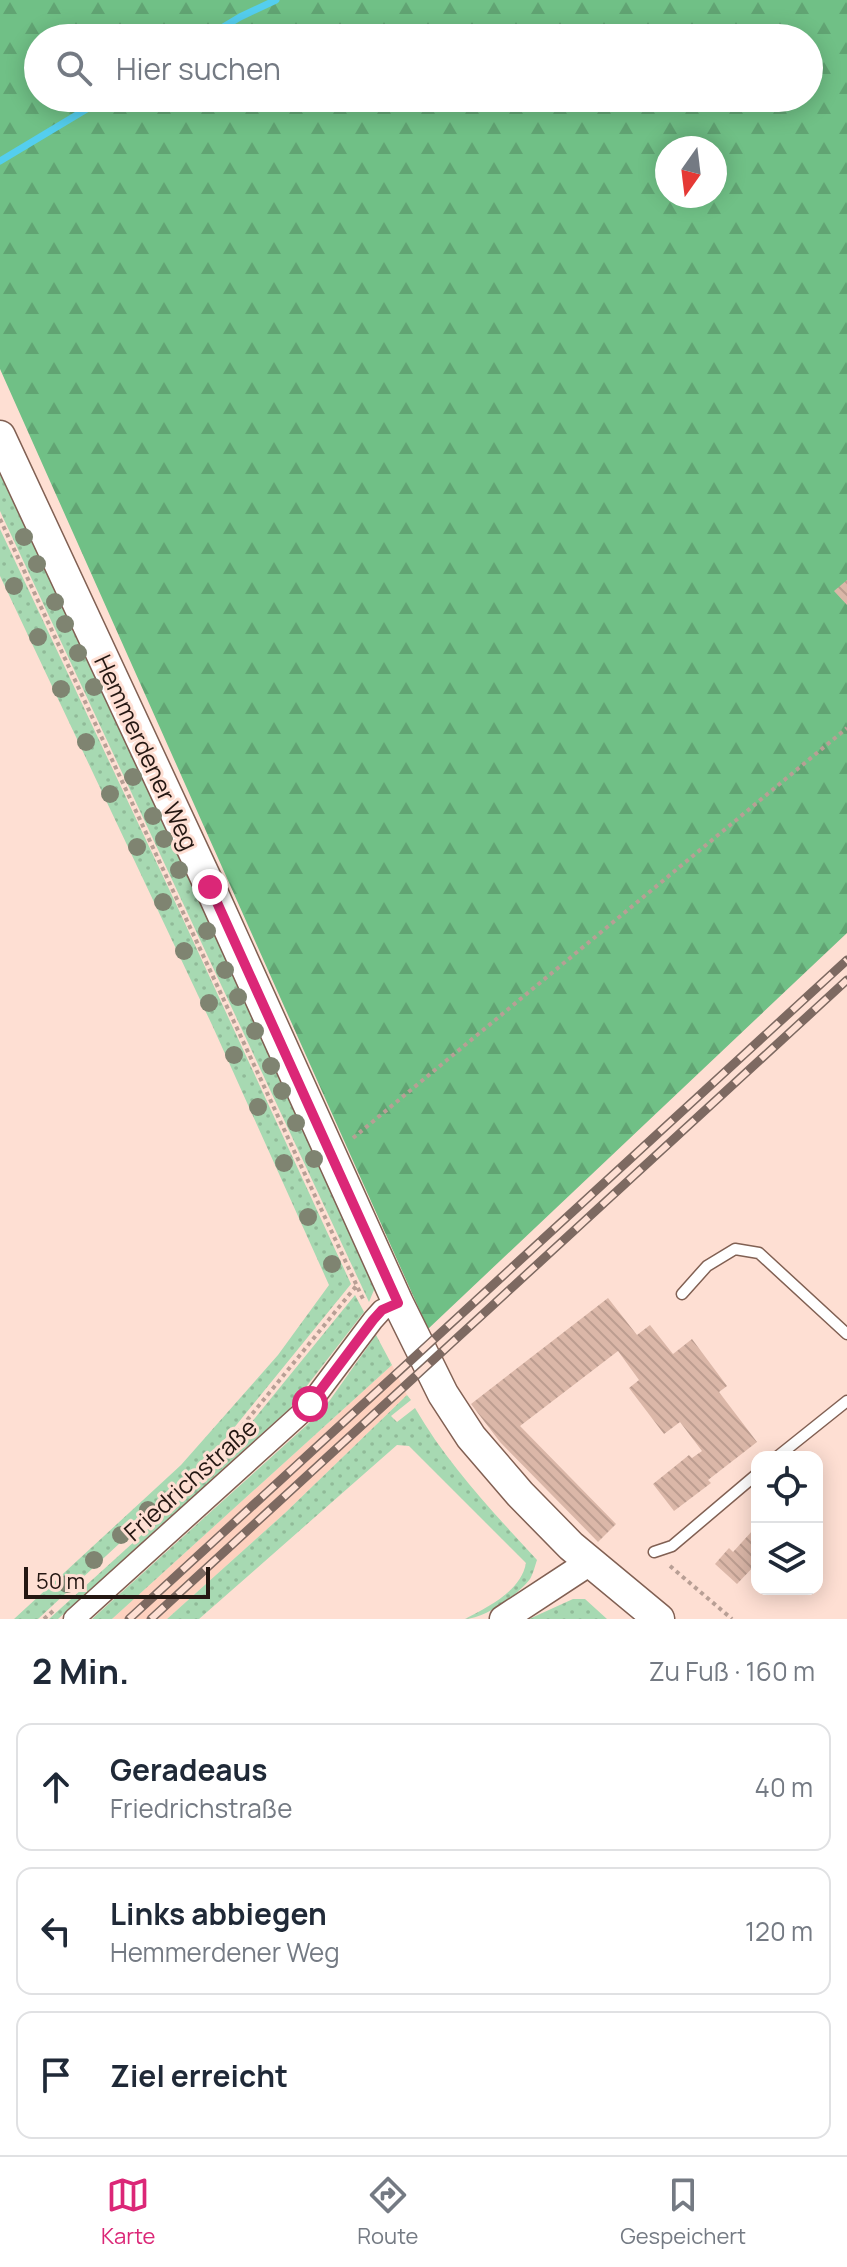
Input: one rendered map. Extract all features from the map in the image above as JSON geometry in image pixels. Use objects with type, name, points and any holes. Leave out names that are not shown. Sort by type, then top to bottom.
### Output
[{"type":"main road","name":"Hemmerdener Weg","points":[[0,436],[398,1303],[443,1394],[471,1437],[520,1494],[590,1562],[659,1619]]},
{"type":"street","name":"Friedrichstraße","points":[[74,1619],[306,1409],[373,1320],[382,1310],[398,1303]]},
{"type":"street","points":[[503,1619],[590,1562]]},
{"type":"lane","points":[[682,1294],[707,1266],[735,1249],[759,1253],[847,1334]]},
{"type":"lane","points":[[784,1451],[847,1401]]},
{"type":"lane","points":[[654,1552],[672,1546],[751,1479]]},
{"type":"path","points":[[332,1155],[847,728]]},
{"type":"path","points":[[220,1454],[357,1285]]},
{"type":"path","points":[[654,1552],[732,1619]]},
{"type":"path","points":[[44,1619],[55,1609]]},
{"type":"shaded area","points":[[392,1365],[407,1395],[285,1513],[167,1619],[112,1619]]},
{"type":"green space","points":[[0,0],[847,0],[847,933],[428,1329],[0,369]]},
{"type":"green space","points":[[0,461],[376,1285],[369,1302],[0,511]]},
{"type":"green space","points":[[0,529],[351,1284],[203,1466],[38,1619],[14,1619],[181,1465],[278,1355],[329,1285],[213,1027],[0,576]]},
{"type":"green space","points":[[355,1295],[364,1312],[289,1409],[58,1619],[49,1619],[212,1471]]},
{"type":"green space","points":[[376,1335],[392,1365],[112,1619],[92,1619],[308,1424],[330,1400]]},
{"type":"green space","points":[[407,1395],[411,1400],[391,1416],[397,1422],[415,1408],[457,1468],[537,1560],[530,1579],[518,1592],[491,1610],[465,1619],[511,1590],[526,1563],[409,1446],[397,1445],[199,1619],[167,1619],[285,1513]]},
{"type":"green space","points":[[573,1599],[585,1599],[607,1619],[529,1619]]},
{"type":"building","points":[[847,580],[847,605],[834,591]]},
{"type":"building","points":[[608,1298],[637,1335],[650,1325],[673,1354],[692,1339],[727,1386],[719,1392],[757,1442],[674,1511],[653,1484],[689,1455],[692,1458],[702,1451],[680,1422],[664,1434],[629,1388],[639,1380],[618,1351],[520,1426],[616,1524],[598,1542],[500,1442],[471,1404]]},
{"type":"building","points":[[751,1532],[751,1569],[737,1584],[715,1564],[729,1548],[733,1552]]},
{"type":"waterway","points":[[228,24],[276,0]]},
{"type":"waterway","points":[[0,161],[82,112]]},
{"type":"railway","points":[[129,1619],[847,960]]},
{"type":"railway","points":[[151,1619],[847,980]]},
{"type":"route","points":[[210,887],[398,1303],[382,1310],[373,1320],[310,1404]]}]
